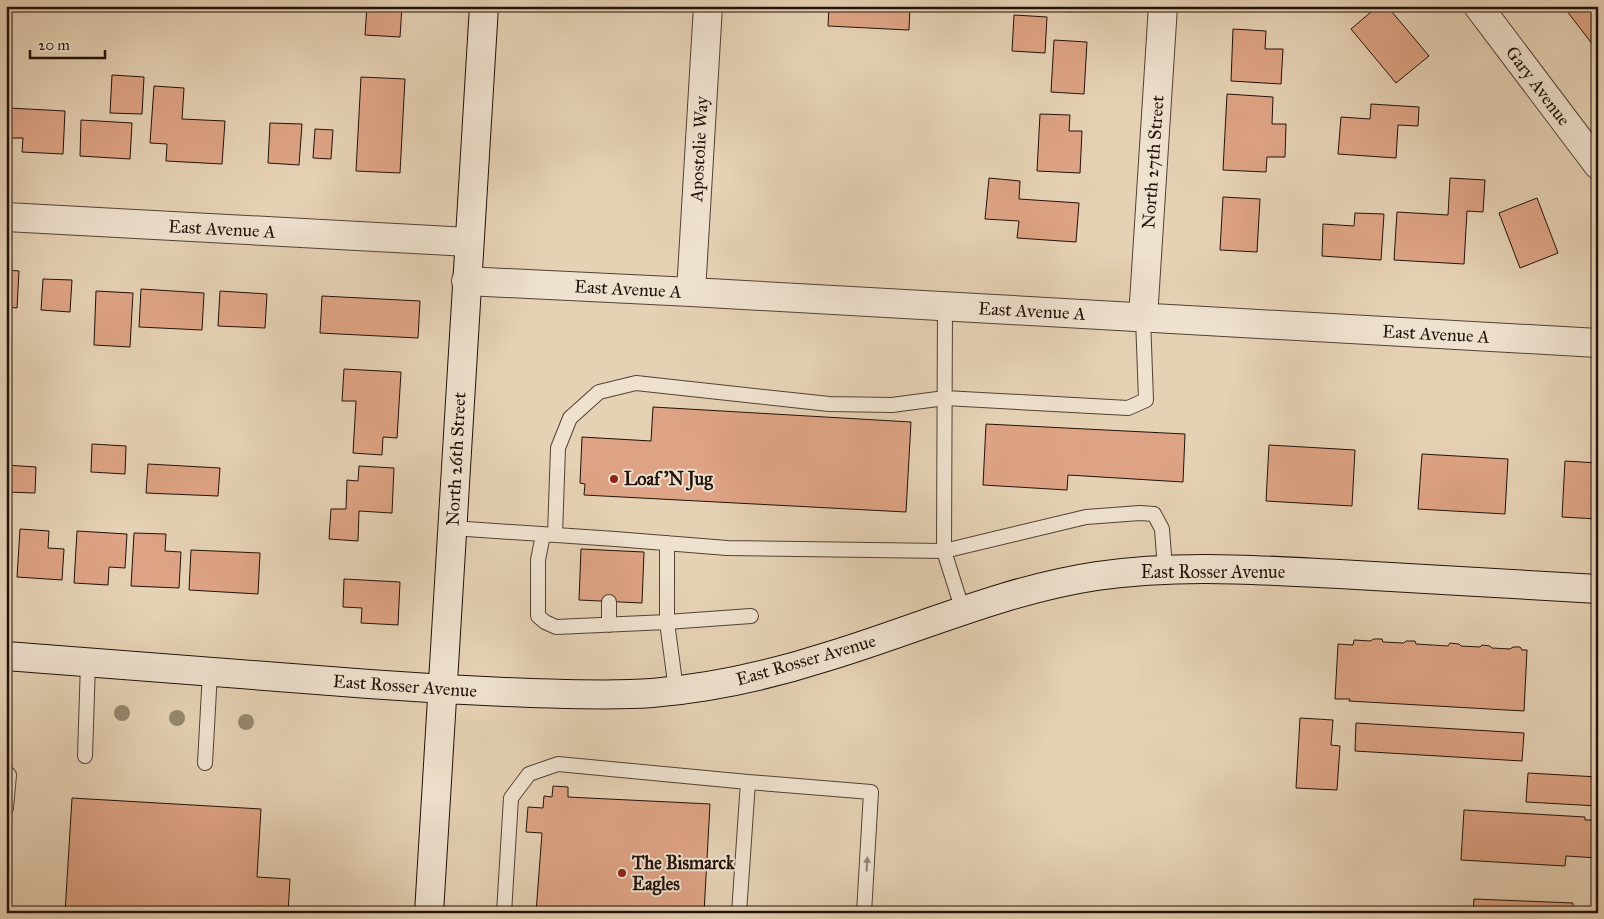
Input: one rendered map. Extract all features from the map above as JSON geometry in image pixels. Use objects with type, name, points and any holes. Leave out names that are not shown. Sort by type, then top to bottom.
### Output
[{"type":"street","name":"North 26th Street","points":[[430,913],[466,281],[484,6]]},
{"type":"street","name":"Apostolie Way","points":[[691,292],[708,6]]},
{"type":"street","name":"North 27th Street","points":[[1144,318],[1163,6]]},
{"type":"street","name":"Gary Avenue","points":[[1478,6],[1598,165]]},
{"type":"street","name":"East Avenue A","points":[[6,217],[469,242]]},
{"type":"street","name":"East Avenue A","points":[[466,281],[1598,343]]},
{"type":"street","name":"East Rosser Avenue","points":[[6,656],[443,689],[608,695],[676,690],[741,680],[828,657],[963,610],[1060,583],[1096,576],[1165,569],[1257,570],[1598,589]]},
{"type":"lane","points":[[945,306],[944,551],[963,610]]},
{"type":"lane","points":[[751,616],[556,627],[538,616],[538,560],[549,535],[558,448],[570,418],[599,392],[636,383],[829,404],[892,405],[945,398],[1128,408],[1146,400],[1144,318]]},
{"type":"lane","points":[[452,528],[549,535],[615,545],[668,542],[728,548],[944,551],[1086,517],[1147,513],[1154,514],[1162,528],[1165,569]]},
{"type":"lane","points":[[668,542],[667,622],[676,690]]},
{"type":"lane","points":[[609,602],[609,625]]},
{"type":"lane","points":[[85,756],[88,662]]},
{"type":"lane","points":[[205,763],[210,672]]},
{"type":"lane","points":[[504,913],[511,798],[529,774],[558,764],[871,792],[864,913]]},
{"type":"lane","points":[[6,772],[9,775],[6,808]]},
{"type":"lane","points":[[739,913],[748,782]]},
{"type":"building","points":[[367,6],[402,6],[400,37],[365,35]]},
{"type":"building","points":[[829,6],[910,6],[909,30],[828,26]]},
{"type":"building","points":[[1030,6],[1073,6],[1072,12],[1030,10]]},
{"type":"building","points":[[1378,6],[1387,6],[1429,56],[1396,83],[1351,29]]},
{"type":"building","points":[[1563,6],[1598,6],[1598,41],[1593,45]]},
{"type":"building","points":[[1014,15],[1047,17],[1045,53],[1012,51]]},
{"type":"building","points":[[1233,29],[1266,31],[1265,49],[1283,49],[1281,84],[1231,81]]},
{"type":"building","points":[[1054,40],[1087,42],[1084,94],[1051,92]]},
{"type":"building","points":[[112,75],[144,77],[142,114],[110,113]]},
{"type":"building","points":[[361,77],[405,79],[400,173],[356,171]]},
{"type":"building","points":[[154,86],[184,88],[182,119],[225,121],[222,164],[166,161],[167,144],[150,143]]},
{"type":"building","points":[[1227,94],[1273,97],[1272,124],[1286,124],[1285,157],[1267,157],[1266,172],[1223,170]]},
{"type":"building","points":[[1371,104],[1419,107],[1418,126],[1398,125],[1396,158],[1338,154],[1341,117],[1370,119]]},
{"type":"building","points":[[9,108],[65,111],[63,154],[22,152],[23,138],[7,138]]},
{"type":"building","points":[[1040,114],[1070,115],[1069,131],[1082,131],[1080,173],[1037,171]]},
{"type":"building","points":[[81,120],[132,123],[130,159],[80,156]]},
{"type":"building","points":[[270,123],[302,124],[299,165],[268,163]]},
{"type":"building","points":[[315,129],[333,130],[331,159],[313,158]]},
{"type":"building","points":[[989,178],[1020,181],[1019,199],[1079,203],[1076,242],[1017,238],[1019,221],[985,219]]},
{"type":"building","points":[[1450,178],[1485,180],[1483,212],[1467,211],[1464,264],[1394,260],[1397,212],[1448,215]]},
{"type":"building","points":[[1223,197],[1260,199],[1257,252],[1220,250]]},
{"type":"building","points":[[1537,198],[1558,253],[1520,268],[1499,213]]},
{"type":"building","points":[[1355,213],[1384,214],[1381,260],[1322,256],[1323,224],[1354,226]]},
{"type":"building","points":[[6,270],[19,271],[17,308],[6,307]]},
{"type":"building","points":[[43,279],[72,280],[70,312],[41,310]]},
{"type":"building","points":[[141,289],[204,293],[202,330],[139,327]]},
{"type":"building","points":[[96,291],[133,293],[130,347],[94,345]]},
{"type":"building","points":[[220,291],[267,294],[265,328],[218,326]]},
{"type":"building","points":[[322,296],[420,301],[418,338],[320,333]]},
{"type":"building","points":[[344,369],[401,372],[397,438],[383,437],[382,455],[353,453],[356,401],[342,401]]},
{"type":"building","points":[[653,407],[911,422],[906,512],[584,495],[585,484],[580,483],[582,437],[651,441]]},
{"type":"building","points":[[986,424],[1185,434],[1183,482],[1068,475],[1067,490],[983,485]]},
{"type":"building","points":[[92,444],[126,446],[125,474],[91,472]]},
{"type":"building","points":[[1269,445],[1355,450],[1352,506],[1266,501]]},
{"type":"building","points":[[1422,454],[1508,459],[1505,514],[1418,509]]},
{"type":"building","points":[[1565,461],[1598,463],[1598,519],[1562,517]]},
{"type":"building","points":[[148,464],[220,468],[218,496],[146,493]]},
{"type":"building","points":[[6,465],[36,467],[35,493],[6,492]]},
{"type":"building","points":[[359,466],[394,468],[392,513],[359,511],[358,541],[329,539],[331,509],[346,509],[347,480],[358,481]]},
{"type":"building","points":[[20,529],[49,531],[48,548],[64,549],[62,580],[17,577]]},
{"type":"building","points":[[77,531],[127,534],[125,568],[109,567],[108,585],[74,583]]},
{"type":"building","points":[[134,533],[166,534],[165,551],[181,552],[179,588],[131,586]]},
{"type":"building","points":[[581,549],[644,552],[642,603],[579,600]]},
{"type":"building","points":[[191,550],[260,553],[258,594],[189,590]]},
{"type":"building","points":[[344,579],[400,582],[398,625],[361,623],[362,608],[343,607]]},
{"type":"building","points":[[1373,639],[1382,639],[1383,642],[1404,643],[1406,641],[1415,641],[1416,644],[1448,646],[1450,643],[1461,646],[1480,647],[1482,645],[1492,648],[1510,649],[1520,647],[1522,650],[1527,650],[1524,711],[1335,699],[1338,644],[1353,645],[1354,640],[1371,641]]},
{"type":"building","points":[[1598,664],[1598,721],[1594,720]]},
{"type":"building","points":[[6,703],[11,703],[8,758],[6,758]]},
{"type":"building","points":[[1300,718],[1333,720],[1331,745],[1340,746],[1337,790],[1296,788]]},
{"type":"building","points":[[1356,723],[1524,733],[1522,761],[1355,751]]},
{"type":"building","points":[[1528,773],[1598,777],[1598,806],[1526,802]]},
{"type":"building","name":"The Bismarck Eagles","points":[[553,786],[568,787],[568,797],[710,804],[704,913],[536,913],[542,833],[526,832],[528,807],[543,808],[544,796],[552,797]]},
{"type":"building","points":[[72,798],[261,809],[257,877],[290,879],[288,913],[65,913]]},
{"type":"building","points":[[1464,810],[1585,817],[1585,820],[1598,820],[1598,858],[1566,856],[1565,866],[1461,860]]},
{"type":"building","points":[[1474,899],[1573,903],[1573,913],[1473,913]]},
{"type":"place","name":"Loaf 'N Jug","points":[[614,479]]},
{"type":"place","name":"The Bismarck Eagles","points":[[622,873]]}]
